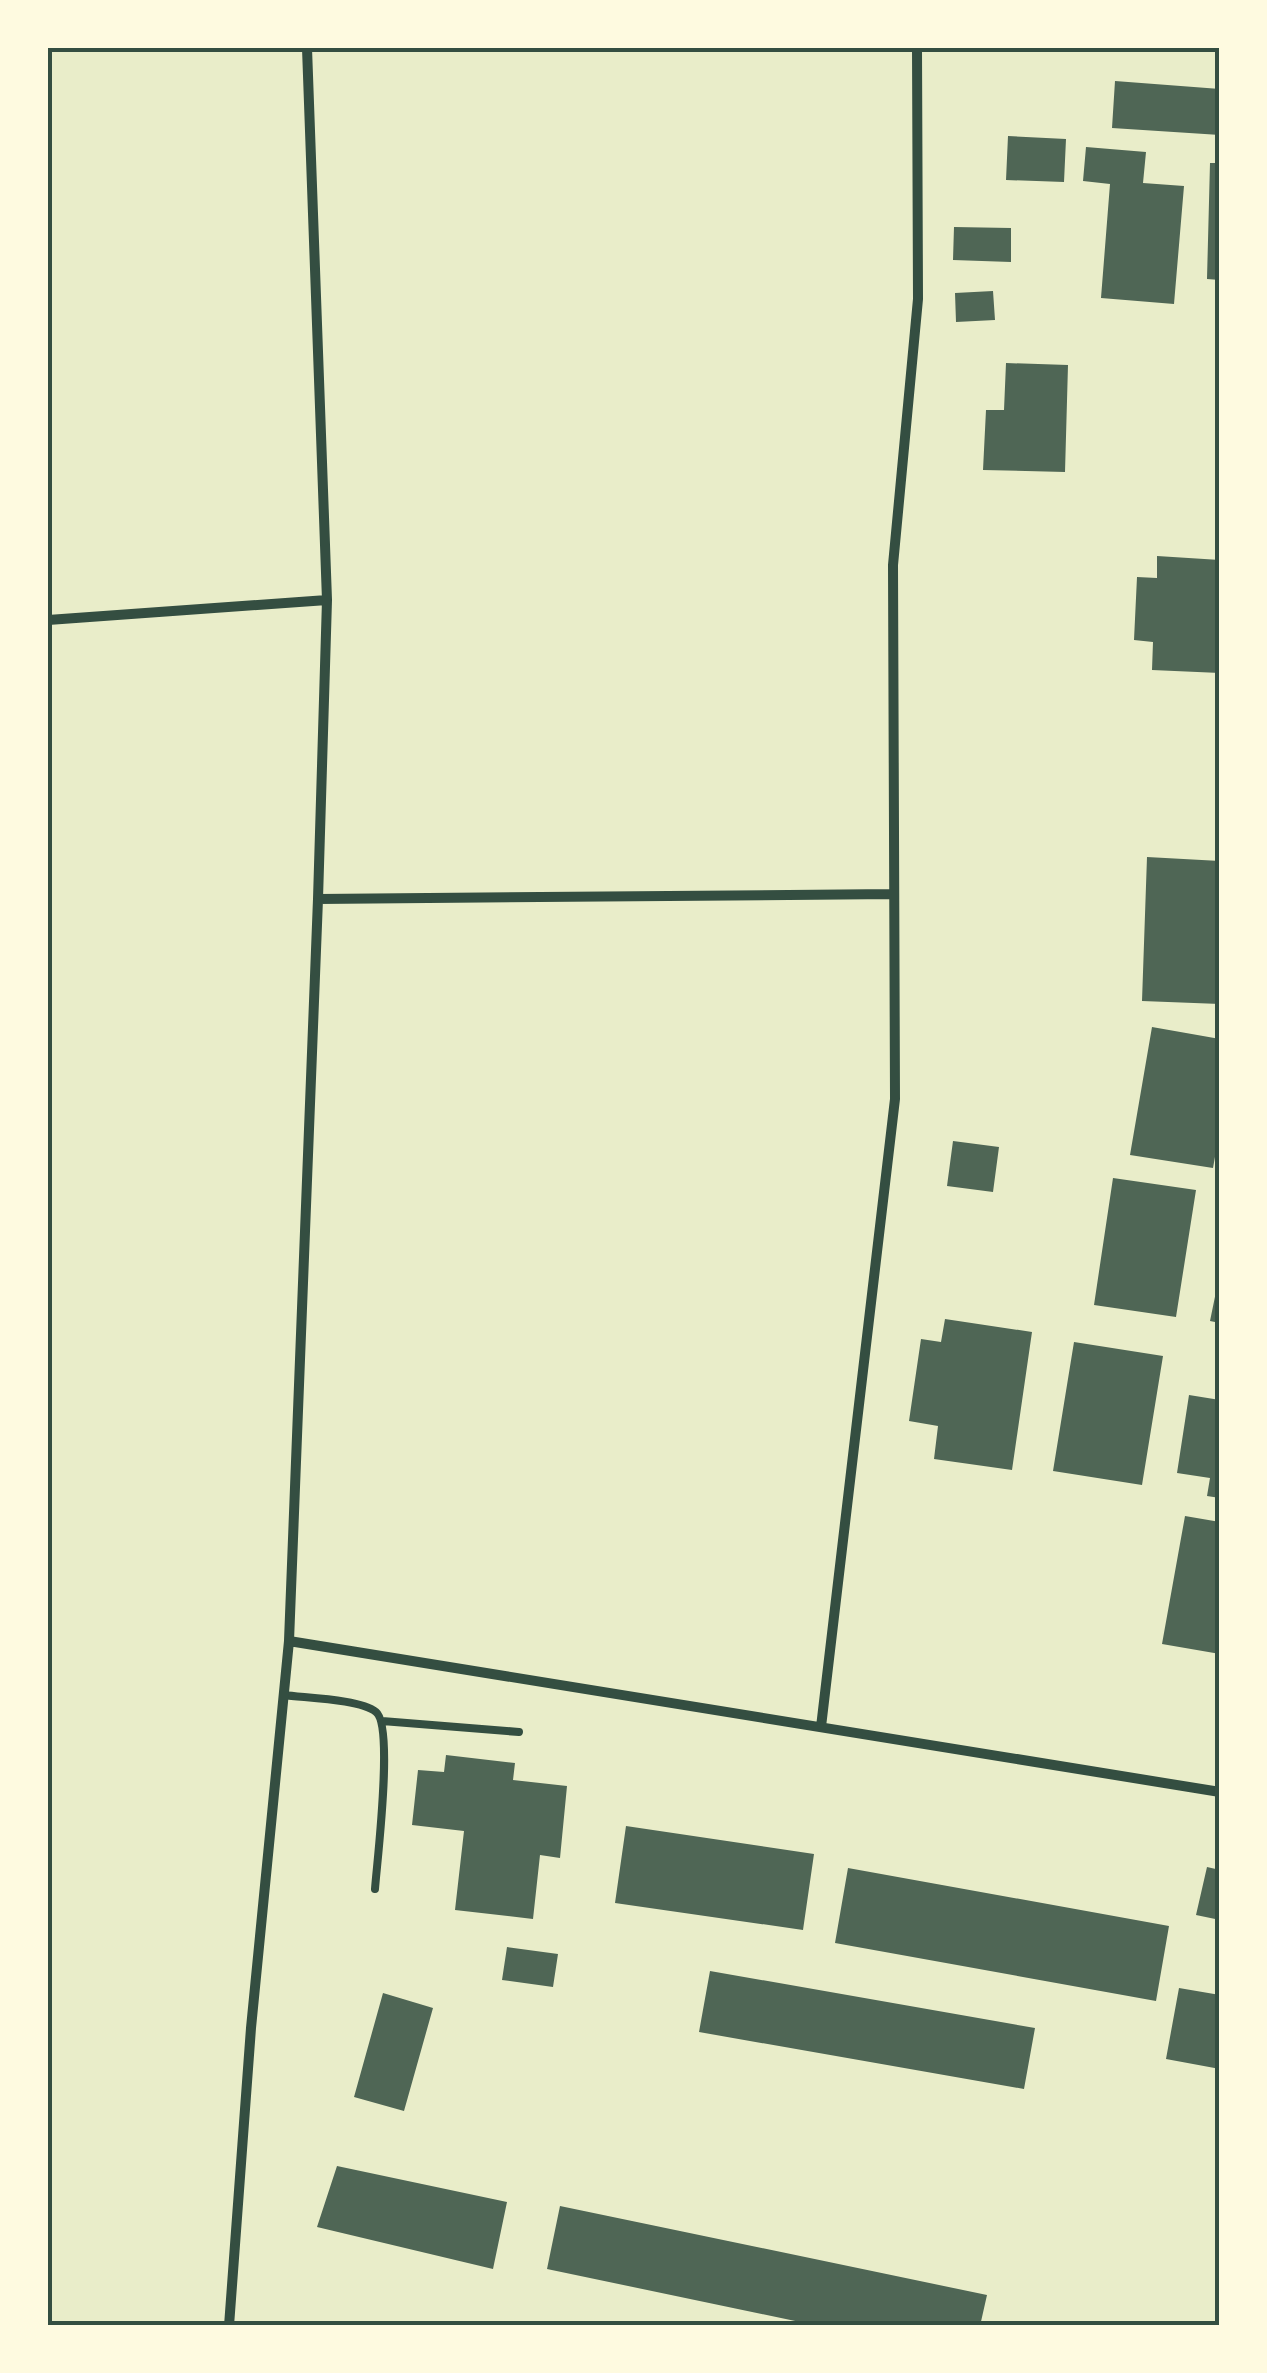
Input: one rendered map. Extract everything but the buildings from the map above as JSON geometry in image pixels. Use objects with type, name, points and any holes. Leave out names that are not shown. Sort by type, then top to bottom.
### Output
[{"type":"street","points":[[230,2326],[251,2028],[289,1641],[318,899],[327,600],[307,48]]},
{"type":"street","points":[[821,1727],[895,1099],[893,566],[918,298],[918,48]]},
{"type":"street","points":[[48,620],[327,600]]},
{"type":"street","points":[[318,899],[894,894]]},
{"type":"street","points":[[289,1641],[1220,1792]]},
{"type":"lane","points":[[284,1695],[359,1706],[376,1711],[382,1721],[386,1748],[375,1889]]},
{"type":"lane","points":[[382,1721],[519,1732]]}]
